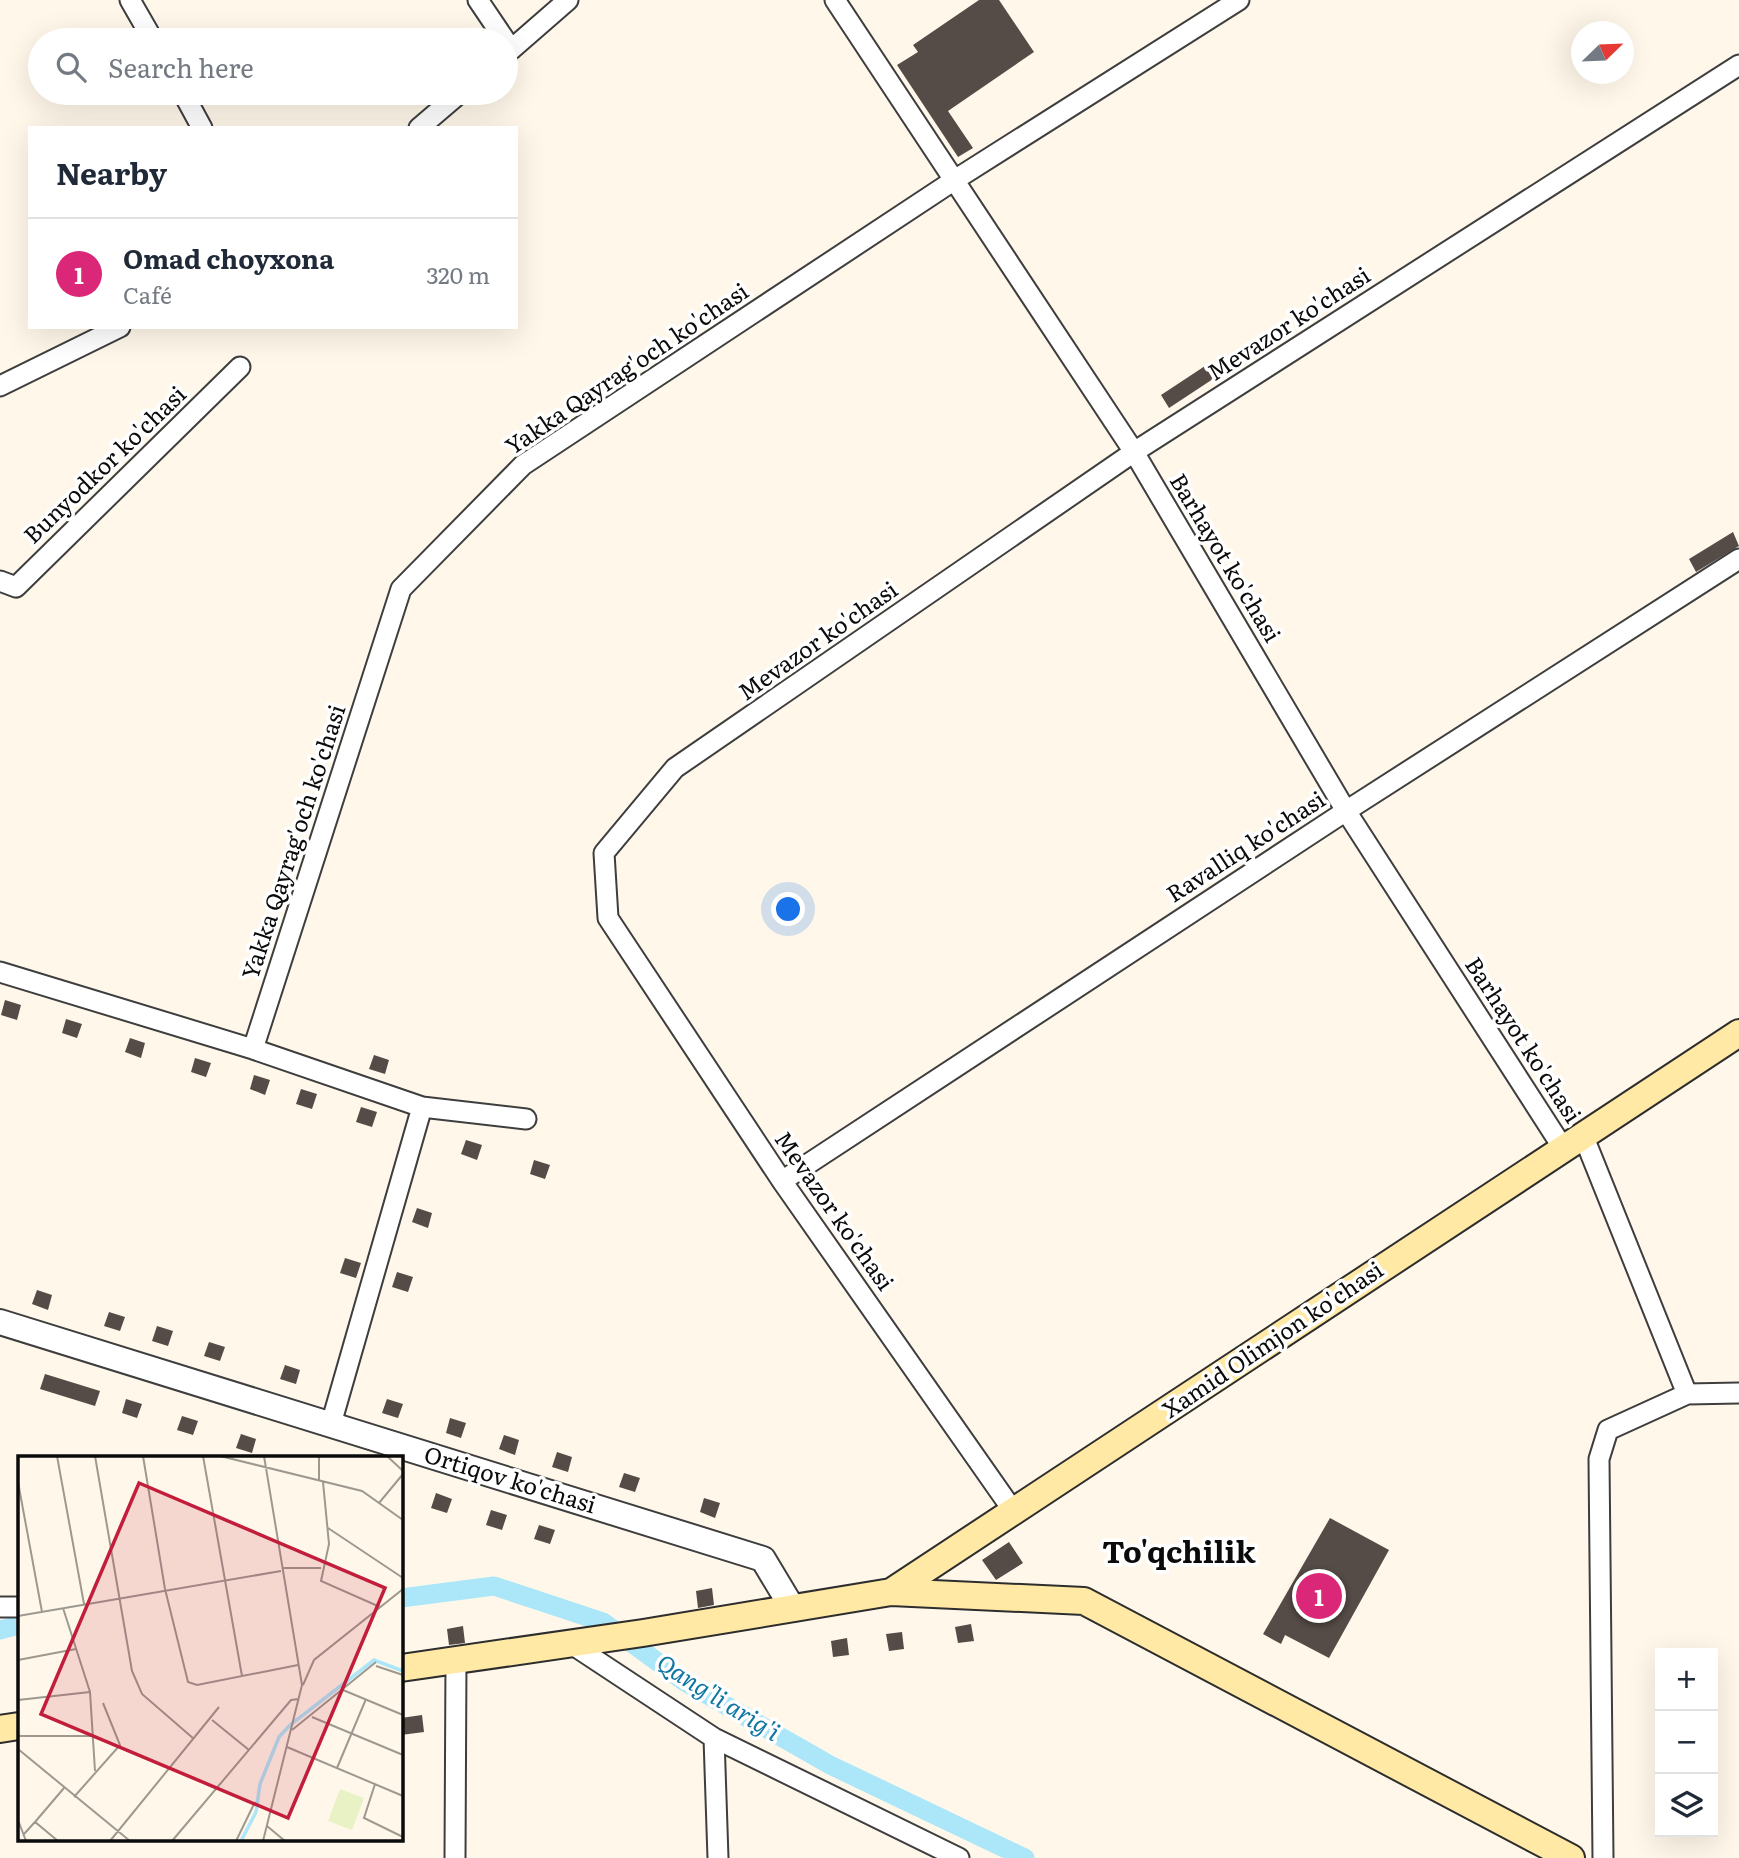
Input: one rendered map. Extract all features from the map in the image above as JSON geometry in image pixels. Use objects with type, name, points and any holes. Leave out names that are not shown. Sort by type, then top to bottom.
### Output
[{"type":"main road","name":"Xamid Olimjon ko'chasi","points":[[570,1643],[891,1592],[1739,1033]]},
{"type":"main road","points":[[891,1592],[1084,1601],[1571,1858]]},
{"type":"main road","points":[[402,1668],[570,1643]]},
{"type":"main road","points":[[0,1728],[18,1726]]},
{"type":"street","points":[[130,0],[146,28]]},
{"type":"street","points":[[478,0],[496,28]]},
{"type":"street","points":[[518,38],[568,0]]},
{"type":"street","name":"Barhayot ko'chasi","points":[[835,0],[1134,452],[1346,811],[1573,1141],[1687,1394]]},
{"type":"street","name":"Yakka Qayrag'och ko'chasi","points":[[253,1049],[401,589],[523,465],[953,181],[1239,0]]},
{"type":"street","name":"Mevazor ko'chasi","points":[[1014,1512],[782,1181],[608,918],[604,853],[675,768],[1134,452],[1739,65]]},
{"type":"street","points":[[190,105],[201,126]]},
{"type":"street","points":[[421,126],[446,105]]},
{"type":"street","points":[[0,386],[116,329]]},
{"type":"street","name":"Bunyodkor ko'chasi","points":[[0,581],[16,587],[240,367]]},
{"type":"street","name":"Ravalliq ko'chasi","points":[[782,1181],[1346,811],[1739,559]]},
{"type":"street","points":[[0,972],[253,1049],[422,1107],[526,1119]]},
{"type":"street","points":[[331,1424],[422,1107]]},
{"type":"street","name":"Ortiqov ko'chasi","points":[[0,1322],[763,1559],[793,1608]]},
{"type":"street","points":[[1603,1858],[1599,1459],[1608,1430],[1687,1394],[1739,1393]]},
{"type":"street","points":[[0,1607],[18,1607]]},
{"type":"street","points":[[570,1643],[714,1738],[958,1858]]},
{"type":"street","points":[[456,1660],[456,1858]]},
{"type":"street","points":[[714,1738],[718,1858]]},
{"type":"building","points":[[979,0],[999,0],[1034,52],[948,111],[973,148],[958,157],[897,65],[918,52],[913,45]]},
{"type":"building","points":[[1205,366],[1213,379],[1169,408],[1161,395]]},
{"type":"building","points":[[1733,532],[1739,546],[1696,572],[1689,559]]},
{"type":"building","points":[[5,1000],[21,1005],[17,1020],[1,1015]]},
{"type":"building","points":[[66,1019],[82,1024],[77,1038],[62,1033]]},
{"type":"building","points":[[130,1038],[145,1043],[141,1058],[125,1052]]},
{"type":"building","points":[[374,1055],[389,1060],[385,1074],[369,1069]]},
{"type":"building","points":[[195,1058],[211,1063],[206,1077],[191,1072]]},
{"type":"building","points":[[254,1075],[270,1080],[265,1095],[250,1089]]},
{"type":"building","points":[[301,1089],[317,1094],[312,1109],[296,1104]]},
{"type":"building","points":[[361,1107],[377,1112],[372,1127],[356,1122]]},
{"type":"building","points":[[466,1140],[482,1145],[477,1160],[461,1154]]},
{"type":"building","points":[[534,1160],[550,1165],[545,1179],[530,1174]]},
{"type":"building","points":[[417,1208],[432,1213],[428,1228],[412,1222]]},
{"type":"building","points":[[345,1258],[361,1263],[356,1278],[340,1273]]},
{"type":"building","points":[[397,1272],[413,1277],[408,1292],[392,1287]]},
{"type":"building","points":[[37,1290],[52,1295],[48,1310],[32,1304]]},
{"type":"building","points":[[109,1312],[125,1317],[120,1331],[104,1326]]},
{"type":"building","points":[[157,1326],[173,1331],[168,1346],[152,1341]]},
{"type":"building","points":[[209,1342],[225,1347],[220,1361],[204,1356]]},
{"type":"building","points":[[285,1365],[300,1370],[296,1384],[280,1379]]},
{"type":"building","points":[[45,1374],[100,1391],[95,1406],[40,1389]]},
{"type":"building","points":[[126,1399],[142,1404],[137,1418],[122,1413]]},
{"type":"building","points":[[387,1399],[403,1404],[398,1418],[382,1413]]},
{"type":"building","points":[[182,1416],[198,1421],[193,1435],[177,1430]]},
{"type":"building","points":[[450,1418],[466,1423],[461,1438],[446,1433]]},
{"type":"building","points":[[241,1434],[256,1439],[252,1453],[236,1448]]},
{"type":"building","points":[[504,1435],[519,1440],[515,1455],[499,1449]]},
{"type":"building","points":[[557,1452],[572,1457],[568,1472],[552,1467]]},
{"type":"building","points":[[624,1473],[640,1478],[635,1492],[619,1487]]},
{"type":"building","points":[[436,1493],[452,1499],[447,1513],[431,1508]]},
{"type":"building","points":[[704,1498],[720,1503],[715,1518],[700,1512]]},
{"type":"building","points":[[491,1510],[507,1515],[502,1530],[486,1525]]},
{"type":"building","points":[[1330,1518],[1389,1550],[1329,1658],[1285,1635],[1281,1644],[1263,1634]]},
{"type":"building","points":[[539,1525],[555,1530],[550,1544],[534,1539]]},
{"type":"building","points":[[1009,1542],[1023,1563],[996,1580],[982,1560]]},
{"type":"building","points":[[712,1588],[714,1605],[698,1608],[696,1591]]},
{"type":"building","points":[[971,1624],[974,1641],[958,1643],[955,1627]]},
{"type":"building","points":[[463,1626],[465,1643],[449,1645],[447,1629]]},
{"type":"building","points":[[902,1632],[904,1649],[889,1651],[886,1634]]},
{"type":"building","points":[[847,1638],[849,1655],[833,1657],[831,1641]]},
{"type":"building","points":[[422,1715],[424,1732],[402,1735],[402,1718]]},
{"type":"waterway","name":"Qang'li arig'i","points":[[402,1598],[494,1586],[603,1622],[685,1682],[830,1765],[1025,1858]]},
{"type":"waterway","name":"Qang'li arig'i","points":[[0,1630],[18,1625]]},
{"type":"place","name":"Omad choyxona","points":[[1319,1596]]},
{"type":"district","name":"To'qchilik","points":[[1179,1553]]}]
